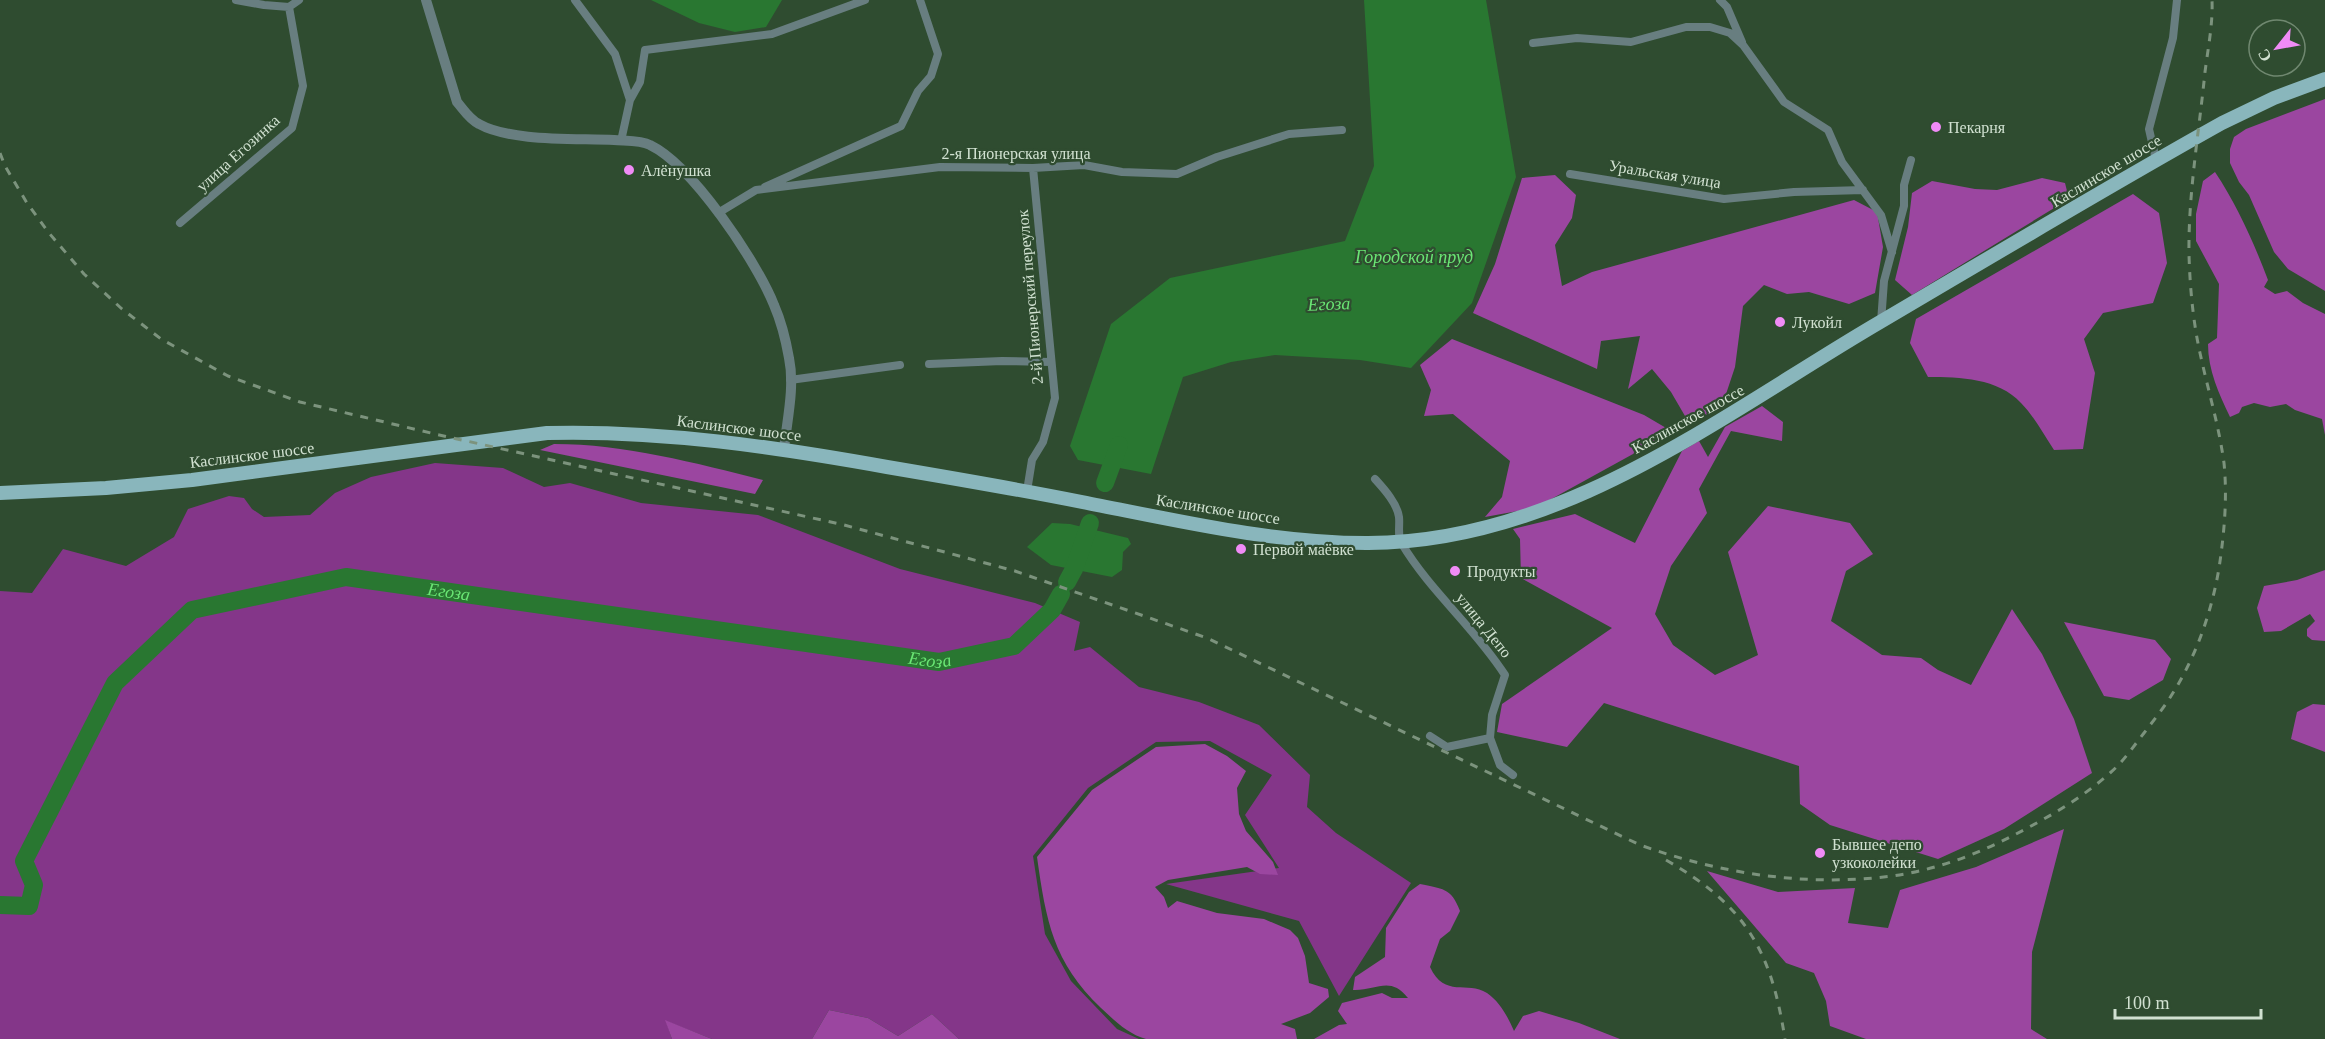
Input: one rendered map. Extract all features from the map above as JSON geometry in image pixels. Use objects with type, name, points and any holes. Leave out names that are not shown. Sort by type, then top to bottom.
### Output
[{"type":"main road","name":"Каслинское шоссе","points":[[0,493],[83,490],[192,480],[547,433],[638,434],[784,449],[1251,532],[1340,542],[1400,542],[1475,530],[1534,514],[1589,491],[1680,443],[2156,160],[2253,108],[2325,79]]},
{"type":"street","points":[[236,0],[289,7],[299,0]]},
{"type":"street","points":[[426,0],[457,102],[467,115],[480,125],[500,132],[524,136],[649,144],[674,162],[718,213],[753,265],[775,306],[789,359],[790,380],[784,449]]},
{"type":"street","points":[[575,0],[615,54],[630,100]]},
{"type":"street","points":[[621,141],[630,100],[640,82],[645,50],[772,34],[865,0]]},
{"type":"street","name":"2-я Пионерская улица","points":[[718,213],[756,190],[901,126],[918,91],[931,76],[939,54],[920,0]]},
{"type":"street","points":[[1720,0],[1727,7],[1743,45]]},
{"type":"street","points":[[2156,160],[2149,129],[2174,38],[2178,0]]},
{"type":"street","name":"улица Егозинка","points":[[180,223],[292,128],[303,87],[289,7]]},
{"type":"street","points":[[1533,43],[1576,38],[1631,42],[1686,27],[1710,27],[1730,33],[1743,45],[1784,102],[1828,130],[1842,162],[1881,215],[1892,252]]},
{"type":"street","name":"2-я Пионерская улица","points":[[756,190],[940,167],[1033,168],[1084,165],[1122,172],[1177,174],[1217,157],[1289,134],[1342,130]]},
{"type":"street","points":[[1881,322],[1884,281],[1904,206],[1904,185],[1911,160]]},
{"type":"street","name":"2-й Пионерский переулок","points":[[1027,491],[1032,460],[1043,442],[1055,398],[1033,168]]},
{"type":"street","name":"Уральская улица","points":[[1570,174],[1724,199],[1794,192],[1863,190]]},
{"type":"street","points":[[928,364],[1051,362]]},
{"type":"street","points":[[790,380],[900,365]]},
{"type":"street","points":[[1375,479],[1386,491],[1399,515],[1400,542]]},
{"type":"street","name":"улица Депо","points":[[1400,542],[1441,596],[1489,651],[1505,675],[1492,715],[1490,738],[1500,765],[1513,775]]},
{"type":"street","points":[[1430,736],[1447,747],[1490,738]]},
{"type":"shaded area","points":[[2325,99],[2325,291],[2288,269],[2274,252],[2249,195],[2239,182],[2230,163],[2230,149],[2234,137],[2246,129]]},
{"type":"shaded area","points":[[2215,172],[2238,211],[2257,252],[2268,280],[2264,287],[2275,294],[2287,291],[2303,303],[2325,314],[2325,435],[2322,419],[2295,410],[2286,404],[2270,407],[2254,403],[2242,407],[2239,413],[2230,417],[2222,400],[2208,354],[2208,344],[2217,338],[2219,284],[2196,241],[2196,214],[2203,181]]},
{"type":"shaded area","points":[[1555,175],[1576,195],[1572,218],[1555,245],[1562,286],[1592,272],[1854,200],[1877,212],[1883,247],[1875,293],[1849,304],[1809,292],[1787,294],[1764,285],[1743,306],[1735,367],[1725,397],[1703,418],[1685,416],[1671,392],[1652,369],[1628,389],[1640,336],[1601,341],[1597,369],[1473,313],[1495,264],[1522,178]]},
{"type":"shaded area","points":[[2042,178],[2065,183],[2069,199],[1912,295],[1895,280],[1908,227],[1912,193],[1932,181],[1975,189],[1997,190]]},
{"type":"shaded area","points":[[2133,194],[2159,213],[2167,263],[2153,303],[2103,313],[2084,339],[2095,373],[2083,449],[2054,450],[2026,408],[2001,388],[1965,379],[1928,377],[1910,343],[1916,319]]},
{"type":"shaded area","points":[[1452,339],[1644,415],[1673,432],[1535,508],[1485,517],[1502,497],[1510,461],[1453,414],[1424,416],[1431,390],[1420,365]]},
{"type":"shaded area","points":[[1762,406],[1783,422],[1782,441],[1731,431],[1699,489],[1707,513],[1671,566],[1655,614],[1673,645],[1715,675],[1758,655],[1728,552],[1768,506],[1850,523],[1873,554],[1846,571],[1831,621],[1882,655],[1921,658],[1938,670],[1971,685],[2012,609],[2042,654],[2074,719],[2092,773],[2004,829],[1938,859],[1830,825],[1800,804],[1799,766],[1604,703],[1567,747],[1497,732],[1502,704],[1612,628],[1521,578],[1520,539],[1513,529],[1575,514],[1635,543],[1682,451],[1699,441],[1708,457],[1725,427]]},
{"type":"shaded area","points":[[554,444],[633,451],[763,480],[755,494],[540,450]]},
{"type":"shaded area","points":[[435,463],[503,468],[544,487],[570,483],[641,503],[758,515],[900,569],[1035,603],[1080,622],[1074,651],[1090,647],[1139,687],[1199,702],[1259,725],[1310,775],[1307,807],[1336,833],[1411,883],[1339,996],[1299,921],[1166,884],[1279,868],[1245,815],[1272,775],[1210,741],[1156,742],[1088,788],[1033,856],[1045,934],[1071,981],[1117,1029],[1139,1039],[959,1039],[932,1014],[898,1036],[868,1018],[829,1010],[812,1039],[712,1039],[666,1021],[672,1039],[0,1039],[0,591],[32,593],[63,549],[126,566],[174,537],[188,509],[229,496],[244,498],[252,509],[264,517],[310,515],[335,493],[371,477]]},
{"type":"shaded area","points":[[2325,570],[2325,641],[2312,640],[2307,636],[2307,629],[2315,621],[2310,614],[2281,631],[2264,632],[2257,608],[2264,586],[2297,580]]},
{"type":"shaded area","points":[[2064,622],[2155,640],[2171,659],[2163,680],[2129,700],[2104,696]]},
{"type":"shaded area","points":[[2313,704],[2325,705],[2325,752],[2291,739],[2297,712]]},
{"type":"shaded area","points":[[1205,744],[1227,756],[1246,771],[1237,788],[1239,814],[1246,831],[1273,862],[1278,875],[1260,874],[1247,867],[1168,880],[1155,887],[1164,897],[1168,908],[1177,901],[1217,913],[1264,919],[1290,930],[1298,938],[1305,956],[1309,983],[1328,989],[1329,997],[1310,1013],[1281,1024],[1295,1029],[1297,1039],[1146,1039],[1133,1034],[1101,1008],[1085,991],[1072,974],[1054,939],[1044,901],[1037,857],[1092,790],[1156,747]]},
{"type":"shaded area","points":[[2064,829],[2032,952],[2031,1029],[2047,1039],[1866,1039],[1830,1026],[1826,1001],[1814,973],[1786,963],[1707,871],[1778,892],[1855,888],[1848,923],[1888,928],[1900,890],[1976,867]]},
{"type":"shaded area","points":[[1420,884],[1445,890],[1453,897],[1460,911],[1450,931],[1440,939],[1430,967],[1442,983],[1449,986],[1479,989],[1487,993],[1503,1010],[1514,1031],[1523,1016],[1539,1011],[1620,1039],[1314,1039],[1339,1025],[1347,1024],[1338,1011],[1342,1003],[1382,993],[1392,998],[1408,998],[1395,987],[1389,986],[1353,990],[1355,977],[1385,957],[1386,928],[1409,892]]},
{"type":"shaded area","points":[[829,1010],[868,1018],[898,1036],[932,1014],[959,1039],[812,1039]]},
{"type":"shaded area","points":[[665,1020],[712,1039],[672,1039]]},
{"type":"water","points":[[651,0],[782,0],[766,27],[735,32],[699,23]]},
{"type":"water","name":"Городской пруд","points":[[1364,0],[1486,0],[1516,177],[1472,303],[1411,368],[1360,360],[1275,355],[1231,362],[1183,377],[1151,474],[1078,460],[1070,446],[1111,324],[1170,278],[1345,241],[1374,166]]},
{"type":"water","points":[[1052,523],[1070,524],[1128,538],[1131,544],[1123,552],[1122,570],[1112,577],[1051,565],[1027,547]]},
{"type":"waterway","name":"Егоза","points":[[1105,483],[1119,445]]},
{"type":"waterway","name":"Егоза","points":[[1067,582],[1074,569],[1090,523]]},
{"type":"waterway","name":"Егоза","points":[[0,905],[29,906],[34,885],[24,861],[115,683],[192,610],[346,577],[939,662],[1014,646],[1052,610],[1061,594]]},
{"type":"railway","points":[[0,153],[27,203],[84,274],[122,309],[161,339],[228,376],[300,402],[844,525],[1015,571],[1207,638],[1640,845],[1702,864],[1764,876],[1796,879],[1860,879],[1925,870],[1956,860],[2016,834],[2077,799],[2110,773],[2128,754],[2171,696],[2197,646],[2210,609],[2218,572],[2224,531],[2225,497],[2222,449],[2195,329],[2189,255],[2192,187],[2211,27],[2212,0]]},
{"type":"railway","points":[[1666,860],[1694,877],[1716,895],[1735,913],[1750,933],[1772,980],[1785,1039]]},
{"type":"place","name":"Пекарня","points":[[1936,127]]},
{"type":"place","name":"Алёнушка","points":[[629,170]]},
{"type":"place","name":"Лукойл","points":[[1780,322]]},
{"type":"place","name":"Первой маёвке","points":[[1241,549]]},
{"type":"place","name":"Продукты","points":[[1455,571]]},
{"type":"place","name":"Бывшее депо узкоколейки","points":[[1820,853]]}]
